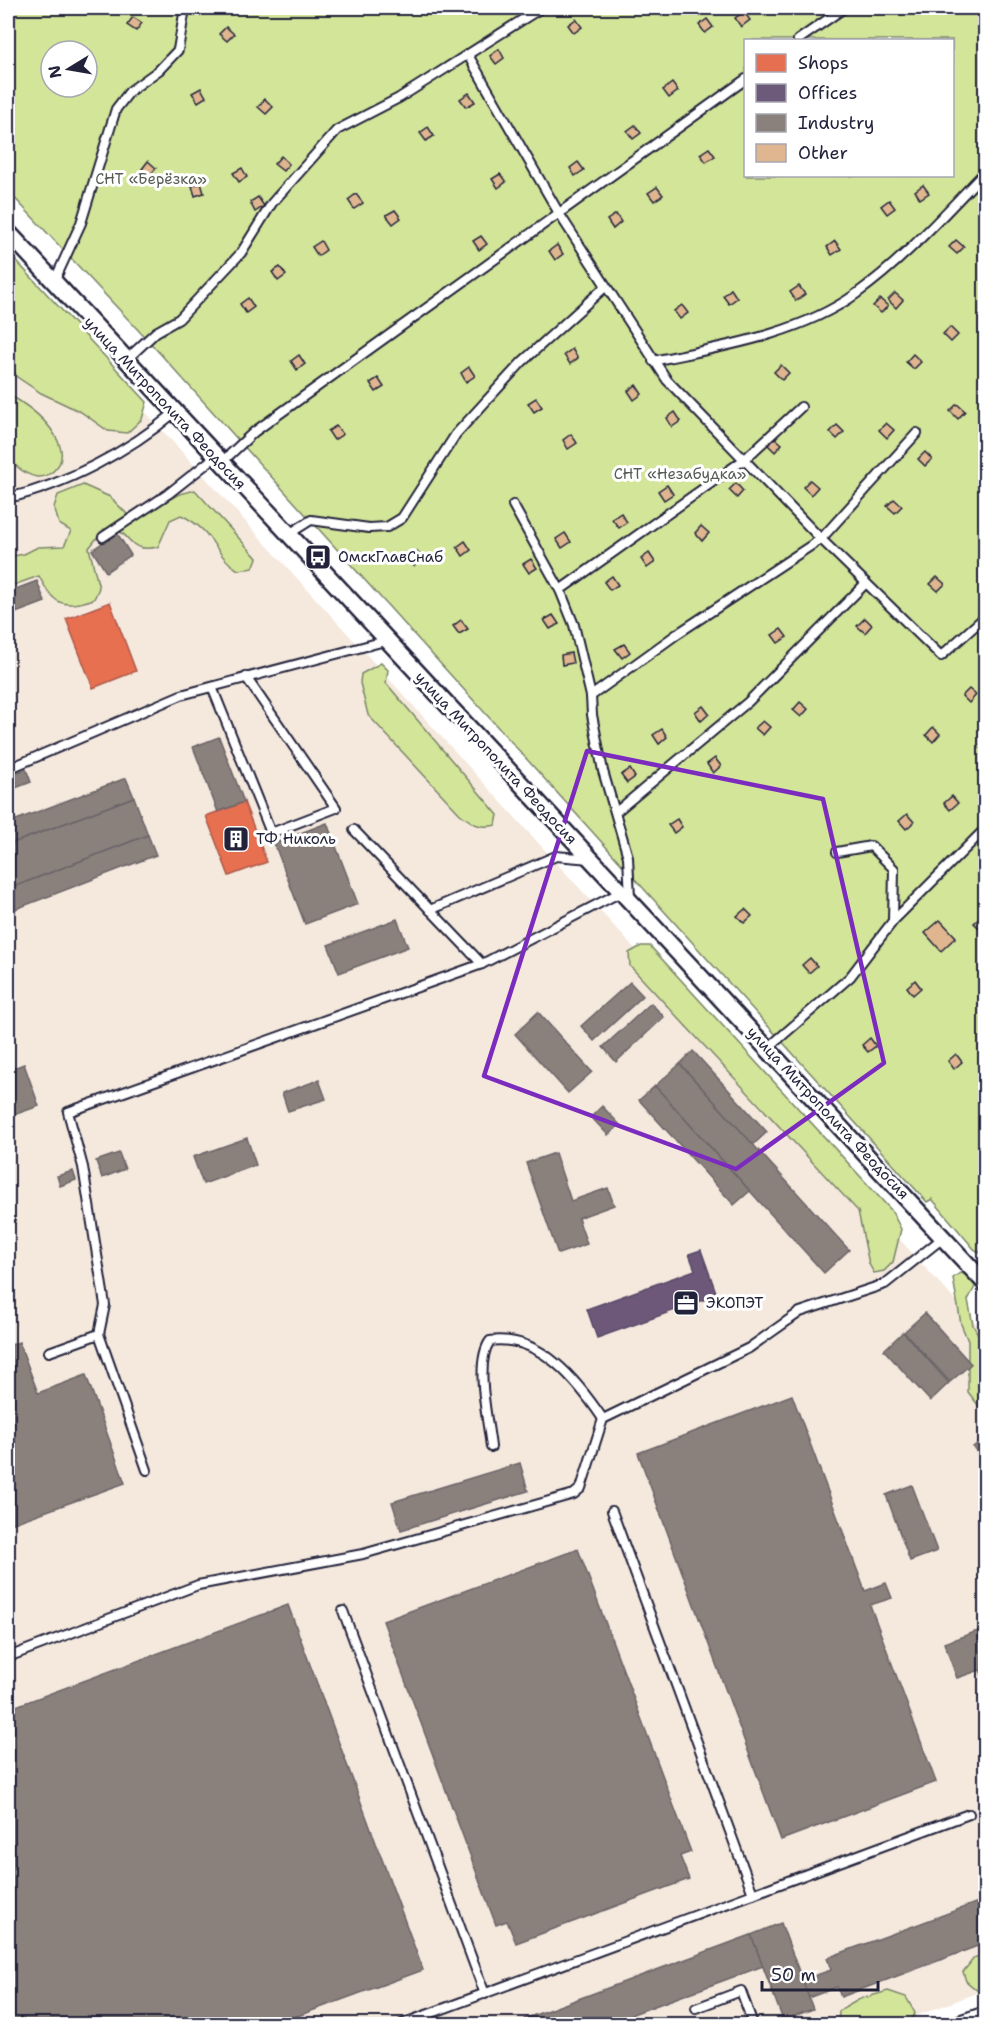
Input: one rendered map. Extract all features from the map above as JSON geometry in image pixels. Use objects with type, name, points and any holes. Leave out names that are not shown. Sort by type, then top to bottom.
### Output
[{"type":"street","name":"улица Митрополита Феодосия","points":[[8,232],[385,641],[626,896],[986,1284]]},
{"type":"street","points":[[962,2025],[986,2016]]},
{"type":"lane","points":[[54,282],[81,223],[116,109],[130,91],[159,70],[178,50],[185,8]]},
{"type":"lane","points":[[126,360],[156,332],[179,318],[241,253],[272,203],[337,130],[399,98],[541,8]]},
{"type":"lane","points":[[799,39],[844,8]]},
{"type":"lane","points":[[468,55],[560,214],[653,361],[821,539],[941,656],[986,616]]},
{"type":"lane","points":[[104,537],[218,460],[744,80]]},
{"type":"lane","points":[[653,361],[772,332],[807,320],[855,295],[890,265],[986,171]]},
{"type":"lane","points":[[287,535],[310,520],[369,528],[387,527],[402,518],[456,434],[522,362],[605,287]]},
{"type":"lane","points":[[560,590],[745,459],[801,407]]},
{"type":"lane","points":[[8,498],[39,489],[125,449],[174,413]]},
{"type":"lane","points":[[591,696],[677,634],[821,539],[917,433]]},
{"type":"lane","points":[[147,1470],[99,1334],[105,1305],[83,1167],[68,1112],[482,964],[626,896],[628,857],[603,771],[592,715],[591,696],[574,625],[560,590],[513,505]]},
{"type":"lane","points":[[616,812],[748,702],[866,583]]},
{"type":"lane","points":[[8,769],[181,695],[385,641]]},
{"type":"lane","points":[[212,687],[271,833],[336,808],[246,677]]},
{"type":"lane","points":[[768,1048],[850,977],[893,921],[986,828]]},
{"type":"lane","points":[[354,830],[482,964]]},
{"type":"lane","points":[[837,852],[871,846],[894,869],[893,921]]},
{"type":"lane","points":[[430,910],[556,856],[591,859]]},
{"type":"lane","points":[[8,1657],[198,1585],[363,1554],[574,1494],[581,1488],[603,1419],[749,1348],[800,1312],[885,1284],[944,1237]]},
{"type":"lane","points":[[49,1352],[99,1334]]},
{"type":"lane","points":[[491,1447],[483,1373],[483,1351],[490,1341],[507,1339],[531,1346],[559,1366],[581,1387],[603,1419]]},
{"type":"lane","points":[[612,1511],[753,1894]]},
{"type":"lane","points":[[343,1611],[485,1994]]},
{"type":"lane","points":[[402,2025],[969,1814]]},
{"type":"lane","points":[[696,2008],[741,1992],[753,2025]]},
{"type":"highlighted area","points":[[587,751],[823,799],[884,1063],[736,1169],[484,1076]]},
{"type":"shaded area","points":[[8,261],[985,1333],[985,1990],[895,2024],[8,2024]]},
{"type":"green space","name":"СНТ «Незабудка»","points":[[8,8],[985,8],[985,1256],[974,1249],[932,1199],[927,1202],[155,348],[8,191]]},
{"type":"green space","points":[[8,252],[147,402],[142,419],[127,433],[108,431],[81,412],[41,393],[17,377],[8,359]]},
{"type":"green space","points":[[8,394],[40,417],[58,441],[61,452],[60,461],[51,473],[45,476],[38,477],[25,473],[8,458]]},
{"type":"green space","points":[[83,485],[110,497],[131,518],[180,494],[195,490],[257,558],[253,568],[238,570],[223,557],[201,528],[181,515],[170,520],[158,547],[139,547],[121,532],[104,529],[89,548],[99,588],[94,599],[74,604],[60,602],[49,593],[39,576],[8,587],[8,557],[24,554],[38,547],[64,546],[71,531],[59,524],[54,507],[58,495]]},
{"type":"green space","points":[[381,663],[388,670],[386,683],[498,815],[496,825],[477,825],[460,814],[368,715],[360,683],[361,674]]},
{"type":"green space","points":[[641,946],[650,946],[891,1210],[901,1229],[893,1262],[884,1271],[874,1273],[869,1264],[858,1211],[630,966],[629,953]]},
{"type":"green space","points":[[960,1273],[969,1275],[977,1283],[968,1300],[973,1325],[985,1347],[985,1414],[968,1392],[968,1341],[961,1324],[953,1278]]},
{"type":"green space","points":[[985,1953],[985,1997],[966,1981],[963,1972],[974,1958]]},
{"type":"green space","points":[[888,1991],[906,1997],[915,2013],[910,2024],[838,2024],[839,2011],[860,1999]]},
{"type":"building: Shops","points":[[110,602],[136,671],[93,688],[66,619]]},
{"type":"building: Shops","name":"ТФ Николь","points":[[244,802],[267,862],[229,876],[206,816]]},
{"type":"building: Offices","points":[[701,1250],[717,1295],[597,1338],[587,1309],[695,1270],[689,1254]]},
{"type":"building: Industry","points":[[117,533],[131,555],[106,572],[92,550]]},
{"type":"building: Industry","points":[[37,581],[45,602],[8,616],[8,592]]},
{"type":"building: Industry","points":[[219,737],[244,802],[218,812],[193,747]]},
{"type":"building: Industry","points":[[26,769],[31,782],[8,791],[8,776]]},
{"type":"building: Industry","points":[[126,778],[134,797],[8,845],[8,823]]},
{"type":"building: Industry","points":[[134,797],[148,835],[8,889],[8,845]]},
{"type":"building: Industry","points":[[327,823],[358,904],[305,924],[274,843]]},
{"type":"building: Industry","points":[[148,835],[156,855],[8,912],[8,889]]},
{"type":"building: Industry","points":[[397,919],[408,947],[339,973],[328,945]]},
{"type":"building: Industry","points":[[630,982],[643,996],[594,1041],[581,1026]]},
{"type":"building: Industry","points":[[651,1003],[664,1017],[616,1062],[603,1047]]},
{"type":"building: Industry","points":[[538,1012],[592,1072],[568,1093],[515,1034]]},
{"type":"building: Industry","points":[[693,1051],[767,1132],[753,1145],[680,1064]]},
{"type":"building: Industry","points":[[24,1064],[39,1106],[8,1117],[8,1070]]},
{"type":"building: Industry","points":[[680,1064],[849,1250],[824,1273],[655,1086]]},
{"type":"building: Industry","points":[[319,1080],[326,1099],[288,1111],[282,1093]]},
{"type":"building: Industry","points":[[655,1086],[750,1191],[734,1205],[639,1100]]},
{"type":"building: Industry","points":[[602,1106],[620,1125],[608,1135],[591,1117]]},
{"type":"building: Industry","points":[[247,1138],[256,1165],[203,1184],[193,1157]]},
{"type":"building: Industry","points":[[119,1153],[125,1169],[102,1178],[96,1161]]},
{"type":"building: Industry","points":[[555,1153],[571,1201],[608,1188],[614,1205],[578,1218],[587,1244],[558,1254],[526,1163]]},
{"type":"building: Industry","points":[[73,1171],[76,1180],[60,1186],[57,1176]]},
{"type":"building: Industry","points":[[925,1313],[971,1364],[950,1382],[904,1332]]},
{"type":"building: Industry","points":[[903,1332],[949,1383],[930,1401],[884,1350]]},
{"type":"building: Industry","points":[[19,1342],[38,1393],[86,1375],[125,1483],[8,1525],[8,1346]]},
{"type":"building: Industry","points":[[792,1395],[865,1591],[886,1583],[892,1598],[870,1605],[936,1782],[781,1840],[638,1453]]},
{"type":"building: Industry","points":[[986,1436],[986,1456],[983,1459],[973,1447]]},
{"type":"building: Industry","points":[[520,1463],[528,1491],[401,1530],[392,1502]]},
{"type":"building: Industry","points":[[912,1485],[937,1551],[910,1561],[886,1495]]},
{"type":"building: Industry","points":[[578,1549],[691,1852],[680,1856],[689,1879],[516,1943],[507,1921],[496,1925],[383,1621]]},
{"type":"building: Industry","points":[[288,1605],[423,1970],[276,2024],[8,2024],[8,1709]]},
{"type":"building: Industry","points":[[986,1628],[986,1684],[980,1670],[957,1678],[944,1643]]},
{"type":"building: Industry","points":[[986,1899],[986,1943],[841,1997],[837,1987],[808,1998],[802,1980],[831,1970],[827,1958]]},
{"type":"building: Industry","points":[[781,1923],[813,2009],[783,2020],[751,1935]]},
{"type":"building: Industry","points":[[751,1935],[763,1966],[606,2024],[526,2024],[524,2019]]},
{"type":"building: Other","points":[[744,12],[750,20],[741,27],[735,18]]},
{"type":"building: Other","points":[[133,17],[142,23],[136,31],[127,25]]},
{"type":"building: Other","points":[[576,19],[582,27],[574,33],[568,25]]},
{"type":"building: Other","points":[[707,19],[713,27],[705,33],[699,25]]},
{"type":"building: Other","points":[[226,27],[234,34],[227,41],[219,34]]},
{"type":"building: Other","points":[[499,49],[504,58],[496,64],[490,56]]},
{"type":"building: Other","points":[[672,83],[678,91],[669,98],[663,90]]},
{"type":"building: Other","points":[[201,88],[206,97],[198,102],[192,93]]},
{"type":"building: Other","points":[[469,93],[475,102],[466,107],[460,99]]},
{"type":"building: Other","points":[[265,99],[273,107],[266,114],[258,107]]},
{"type":"building: Other","points":[[635,125],[641,133],[633,139],[627,131]]},
{"type":"building: Other","points":[[428,127],[434,136],[426,141],[420,133]]},
{"type":"building: Other","points":[[709,148],[715,156],[706,162],[700,154]]},
{"type":"building: Other","points":[[281,156],[289,164],[283,171],[274,164]]},
{"type":"building: Other","points":[[148,161],[156,168],[150,176],[142,169]]},
{"type":"building: Other","points":[[578,162],[584,170],[575,176],[570,168]]},
{"type":"building: Other","points":[[242,168],[247,177],[239,182],[233,173]]},
{"type":"building: Other","points":[[500,174],[506,182],[498,188],[492,179]]},
{"type":"building: Other","points":[[201,183],[204,193],[195,196],[192,186]]},
{"type":"building: Other","points":[[923,185],[929,193],[920,199],[915,191]]},
{"type":"building: Other","points":[[657,187],[663,195],[654,201],[648,193]]},
{"type":"building: Other","points":[[356,194],[363,203],[354,209],[348,200]]},
{"type":"building: Other","points":[[258,197],[264,206],[255,212],[250,202]]},
{"type":"building: Other","points":[[889,200],[895,208],[887,214],[881,206]]},
{"type":"building: Other","points":[[395,210],[401,218],[393,224],[386,215]]},
{"type":"building: Other","points":[[616,214],[621,222],[613,229],[607,220]]},
{"type":"building: Other","points":[[481,236],[487,244],[479,250],[473,241]]},
{"type":"building: Other","points":[[956,240],[964,247],[957,254],[949,247]]},
{"type":"building: Other","points":[[321,241],[326,250],[318,256],[312,247]]},
{"type":"building: Other","points":[[835,241],[841,249],[832,255],[827,247]]},
{"type":"building: Other","points":[[557,245],[563,254],[555,260],[549,251]]},
{"type":"building: Other","points":[[280,267],[286,275],[278,281],[272,272]]},
{"type":"building: Other","points":[[799,286],[805,294],[796,301],[790,292]]},
{"type":"building: Other","points":[[731,289],[737,298],[729,304],[723,296]]},
{"type":"building: Other","points":[[895,293],[903,300],[896,308],[888,300]]},
{"type":"building: Other","points":[[248,298],[254,307],[246,313],[240,304]]},
{"type":"building: Other","points":[[880,299],[888,306],[881,313],[873,306]]},
{"type":"building: Other","points":[[682,305],[688,313],[680,319],[674,311]]},
{"type":"building: Other","points":[[950,327],[958,335],[951,342],[943,334]]},
{"type":"building: Other","points":[[572,349],[578,358],[570,364],[564,355]]},
{"type":"building: Other","points":[[913,354],[921,362],[914,369],[906,362]]},
{"type":"building: Other","points":[[299,355],[305,364],[297,370],[291,361]]},
{"type":"building: Other","points":[[781,365],[789,373],[782,380],[774,372]]},
{"type":"building: Other","points":[[469,367],[475,376],[466,382],[461,373]]},
{"type":"building: Other","points":[[378,378],[384,387],[376,392],[370,383]]},
{"type":"building: Other","points":[[636,385],[642,394],[634,400],[628,391]]},
{"type":"building: Other","points":[[536,398],[542,407],[534,412],[528,403]]},
{"type":"building: Other","points":[[957,404],[965,411],[958,419],[950,411]]},
{"type":"building: Other","points":[[675,412],[681,421],[672,427],[667,418]]},
{"type":"building: Other","points":[[886,423],[894,430],[887,438],[879,430]]},
{"type":"building: Other","points":[[837,425],[844,432],[837,439],[830,432]]},
{"type":"building: Other","points":[[336,426],[343,434],[334,440],[328,431]]},
{"type":"building: Other","points":[[571,434],[577,443],[568,449],[563,440]]},
{"type":"building: Other","points":[[774,437],[782,444],[775,452],[767,444]]},
{"type":"building: Other","points":[[925,452],[932,459],[925,466],[918,459]]},
{"type":"building: Other","points":[[810,480],[818,487],[811,495],[803,487]]},
{"type":"building: Other","points":[[736,483],[743,491],[737,498],[729,490]]},
{"type":"building: Other","points":[[667,485],[673,494],[664,500],[658,491]]},
{"type":"building: Other","points":[[894,499],[902,506],[895,513],[887,506]]},
{"type":"building: Other","points":[[621,513],[627,522],[619,528],[612,519]]},
{"type":"building: Other","points":[[701,526],[709,533],[702,541],[695,533]]},
{"type":"building: Other","points":[[565,533],[571,542],[562,548],[556,539]]},
{"type":"building: Other","points":[[465,541],[471,550],[463,556],[457,547]]},
{"type":"building: Other","points":[[417,551],[423,560],[414,566],[408,557]]},
{"type":"building: Other","points":[[649,553],[655,562],[647,568],[641,559]]},
{"type":"building: Other","points":[[531,559],[537,568],[529,573],[523,564]]},
{"type":"building: Other","points":[[612,576],[618,585],[610,590],[604,582]]},
{"type":"building: Other","points":[[937,577],[945,584],[938,591],[930,584]]},
{"type":"building: Other","points":[[553,615],[559,624],[550,629],[544,620]]},
{"type":"building: Other","points":[[865,618],[872,625],[865,633],[857,626]]},
{"type":"building: Other","points":[[461,620],[468,629],[459,634],[453,626]]},
{"type":"building: Other","points":[[781,629],[787,637],[778,643],[772,635]]},
{"type":"building: Other","points":[[624,644],[630,652],[622,658],[615,649]]},
{"type":"building: Other","points":[[571,653],[573,663],[562,665],[561,655]]},
{"type":"building: Other","points":[[969,689],[976,695],[969,703],[962,696]]},
{"type":"building: Other","points":[[800,702],[808,709],[801,717],[793,710]]},
{"type":"building: Other","points":[[703,706],[709,714],[701,721],[695,712]]},
{"type":"building: Other","points":[[763,721],[770,727],[763,735],[755,728]]},
{"type":"building: Other","points":[[933,727],[940,734],[933,742],[926,735]]},
{"type":"building: Other","points":[[662,729],[667,737],[659,744],[653,735]]},
{"type":"building: Other","points":[[715,758],[721,766],[713,773],[707,764]]},
{"type":"building: Other","points":[[630,769],[635,777],[627,783],[621,775]]},
{"type":"building: Other","points":[[952,796],[958,803],[950,810],[944,803]]},
{"type":"building: Other","points":[[907,814],[914,822],[906,829],[899,821]]},
{"type":"building: Other","points":[[677,819],[682,827],[674,833],[668,825]]},
{"type":"building: Other","points":[[745,909],[752,916],[744,923],[737,916]]},
{"type":"building: Other","points":[[982,916],[986,927],[981,930],[974,923]]},
{"type":"building: Other","points":[[940,920],[956,937],[941,951],[925,933]]},
{"type":"building: Other","points":[[810,958],[817,966],[809,973],[802,965]]},
{"type":"building: Other","points":[[915,980],[921,988],[913,995],[907,987]]},
{"type":"building: Other","points":[[870,1038],[876,1046],[868,1052],[862,1045]]},
{"type":"building: Other","points":[[956,1054],[962,1062],[954,1069],[948,1061]]},
{"type":"place","name":"ОмскГлавСнаб","points":[[318,557]]},
{"type":"place","name":"ТФ Николь","points":[[236,839]]},
{"type":"place","name":"ЭКОПЭТ","points":[[686,1303]]},
{"type":"park label","name":"СНТ «Берёзка»","points":[[151,179]]}]
